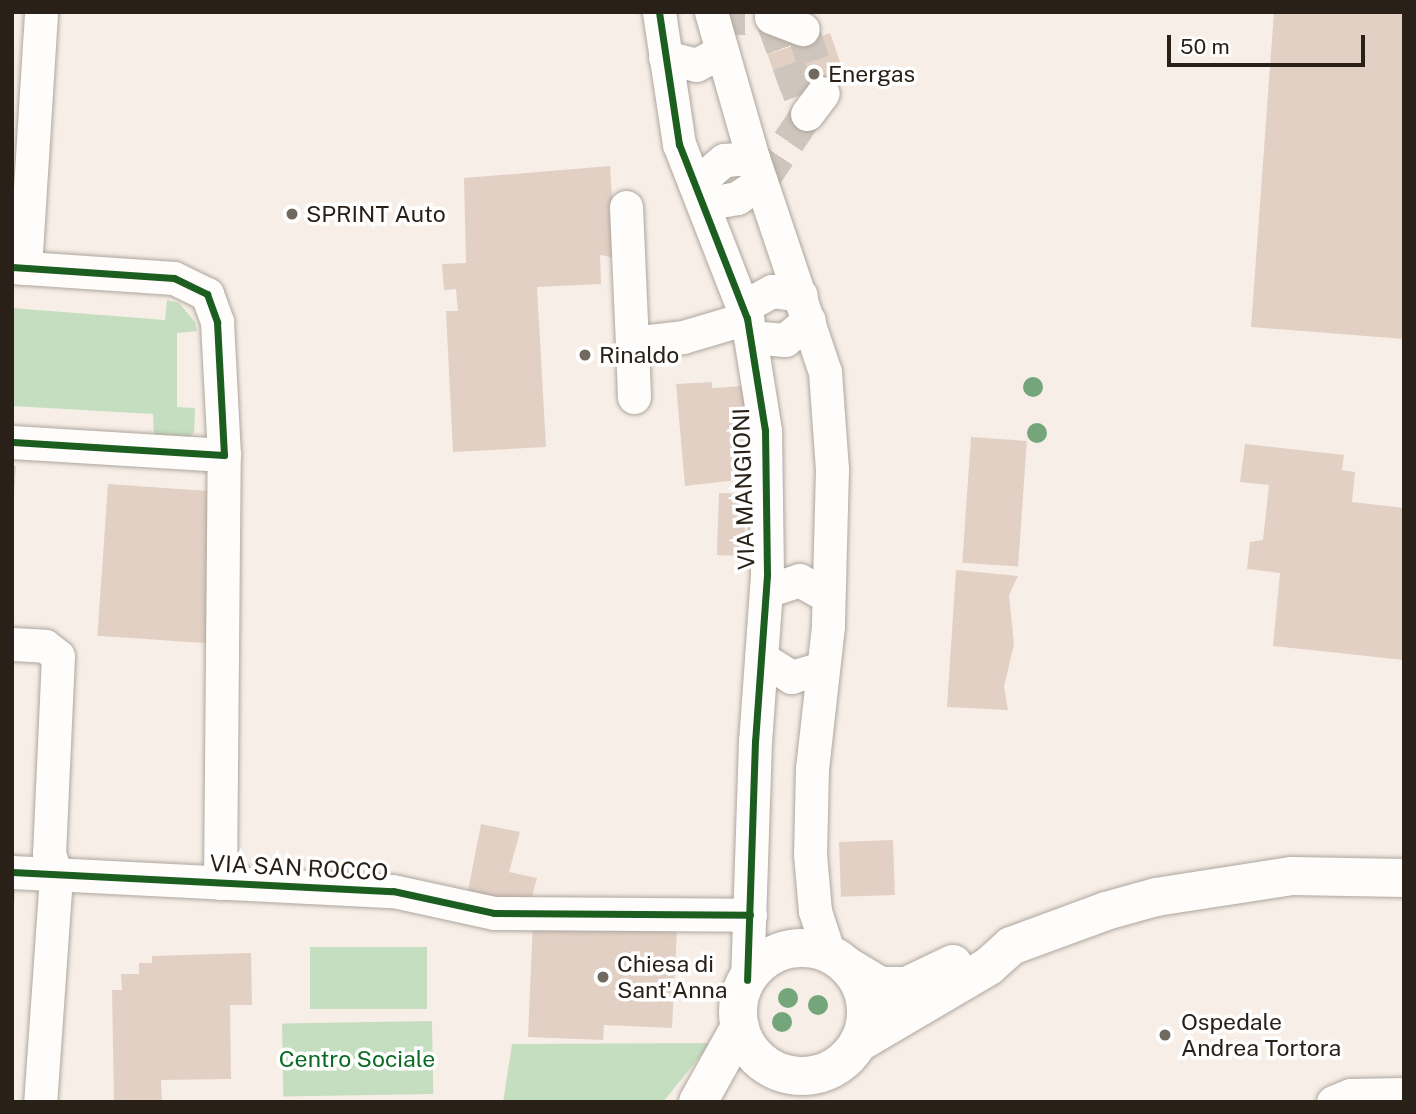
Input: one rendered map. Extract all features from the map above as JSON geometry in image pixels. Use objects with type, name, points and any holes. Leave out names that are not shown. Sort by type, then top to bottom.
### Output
[{"type":"main road","points":[[812,1088],[771,1068],[746,1043],[740,1027],[738,1011],[747,980],[774,955],[792,949],[838,960],[880,986],[907,986],[982,951],[1011,946],[1106,911],[1216,886],[1292,876],[1404,878]]},
{"type":"main road","points":[[790,1102],[812,1088],[858,1043],[989,966],[1011,946]]},
{"type":"main road","points":[[838,960],[866,1003],[858,1043]]},
{"type":"main road","points":[[699,1102],[740,1027]]},
{"type":"street","points":[[41,12],[19,268],[174,278],[206,294],[217,321],[224,454],[220,883]]},
{"type":"street","points":[[720,52],[695,65],[662,33],[685,14],[711,15],[757,170],[825,372],[832,469],[828,596],[810,853],[815,911],[838,960]]},
{"type":"street","points":[[771,17],[803,29]]},
{"type":"street","name":"VIA MANGIONI","points":[[662,33],[679,144],[747,321],[765,430],[766,592],[747,980]]},
{"type":"street","points":[[699,195],[737,198],[757,170]]},
{"type":"street","points":[[625,207],[634,397]]},
{"type":"street","points":[[632,343],[683,337],[747,321],[772,291],[805,308]]},
{"type":"street","points":[[747,321],[785,340],[805,308]]},
{"type":"street","points":[[12,442],[224,454]]},
{"type":"street","name":"VIA MANGIONI","points":[[766,592],[799,580],[828,596]]},
{"type":"street","points":[[12,644],[45,646],[58,656],[50,853],[56,876],[40,1102]]},
{"type":"street","points":[[761,657],[791,677],[823,668]]},
{"type":"street","name":"VIA SAN ROCCO","points":[[12,872],[393,891],[494,913],[750,915]]},
{"type":"street","points":[[1333,1102],[1350,1095],[1404,1094]]},
{"type":"green space","points":[[167,300],[179,303],[195,322],[197,331],[177,333],[177,407],[195,408],[194,433],[185,440],[154,438],[153,414],[12,406],[12,308],[165,320]]},
{"type":"green space","points":[[310,947],[427,947],[427,1009],[310,1009]]},
{"type":"green space","name":"Centro Sociale","points":[[432,1021],[433,1094],[283,1097],[282,1024]]},
{"type":"green space","points":[[711,1043],[663,1102],[503,1102],[512,1044]]},
{"type":"building","points":[[1274,12],[1404,12],[1404,339],[1251,327]]},
{"type":"building","points":[[830,33],[843,71],[781,92],[768,54]]},
{"type":"building","points":[[610,166],[616,258],[600,255],[601,284],[537,287],[546,447],[453,452],[446,311],[458,311],[456,289],[444,290],[442,264],[466,263],[464,178]]},
{"type":"building","points":[[712,382],[712,388],[744,386],[746,479],[685,486],[676,384]]},
{"type":"building","points":[[971,437],[1027,441],[1018,567],[962,563]]},
{"type":"building","points":[[1245,444],[1344,455],[1342,470],[1355,472],[1352,502],[1404,508],[1404,660],[1273,646],[1280,573],[1247,569],[1250,542],[1263,540],[1269,485],[1240,482]]},
{"type":"building","points":[[12,466],[16,466],[14,493],[12,493]]},
{"type":"building","points":[[108,484],[222,492],[211,644],[97,636]]},
{"type":"building","points":[[719,493],[746,494],[744,556],[717,555]]},
{"type":"building","points":[[956,570],[1018,576],[1009,595],[1014,644],[1004,687],[1008,710],[947,707]]},
{"type":"building","points":[[481,824],[520,832],[509,872],[537,878],[530,904],[468,891]]},
{"type":"building","points":[[893,840],[895,895],[841,897],[839,842]]},
{"type":"building","points":[[12,879],[16,880],[14,906],[12,906]]},
{"type":"building","name":"Chiesa di Sant'Anna","points":[[533,922],[677,928],[672,1028],[604,1025],[603,1040],[528,1037]]},
{"type":"building","points":[[251,953],[252,1005],[230,1005],[231,1079],[161,1080],[162,1102],[114,1102],[112,990],[122,990],[121,974],[139,974],[139,963],[152,963],[152,956]]},
{"type":"tunnel","points":[[712,19],[771,17],[807,114],[761,182]]},
{"type":"tunnel","points":[[803,29],[823,93]]},
{"type":"cycle path","points":[[659,12],[679,144],[747,318],[765,430],[767,575],[755,741],[747,980]]},
{"type":"cycle path","points":[[12,267],[174,278],[207,294],[217,322],[224,455],[12,442]]},
{"type":"cycle path","points":[[12,872],[393,891],[494,913],[750,915]]},
{"type":"place","name":"Energas","points":[[814,74]]},
{"type":"place","name":"SPRINT Auto","points":[[292,214]]},
{"type":"place","name":"Rinaldo","points":[[585,355]]},
{"type":"place","name":"Chiesa di Sant'Anna","points":[[603,977]]},
{"type":"place","name":"Ospedale Andrea Tortora","points":[[1165,1035]]}]
